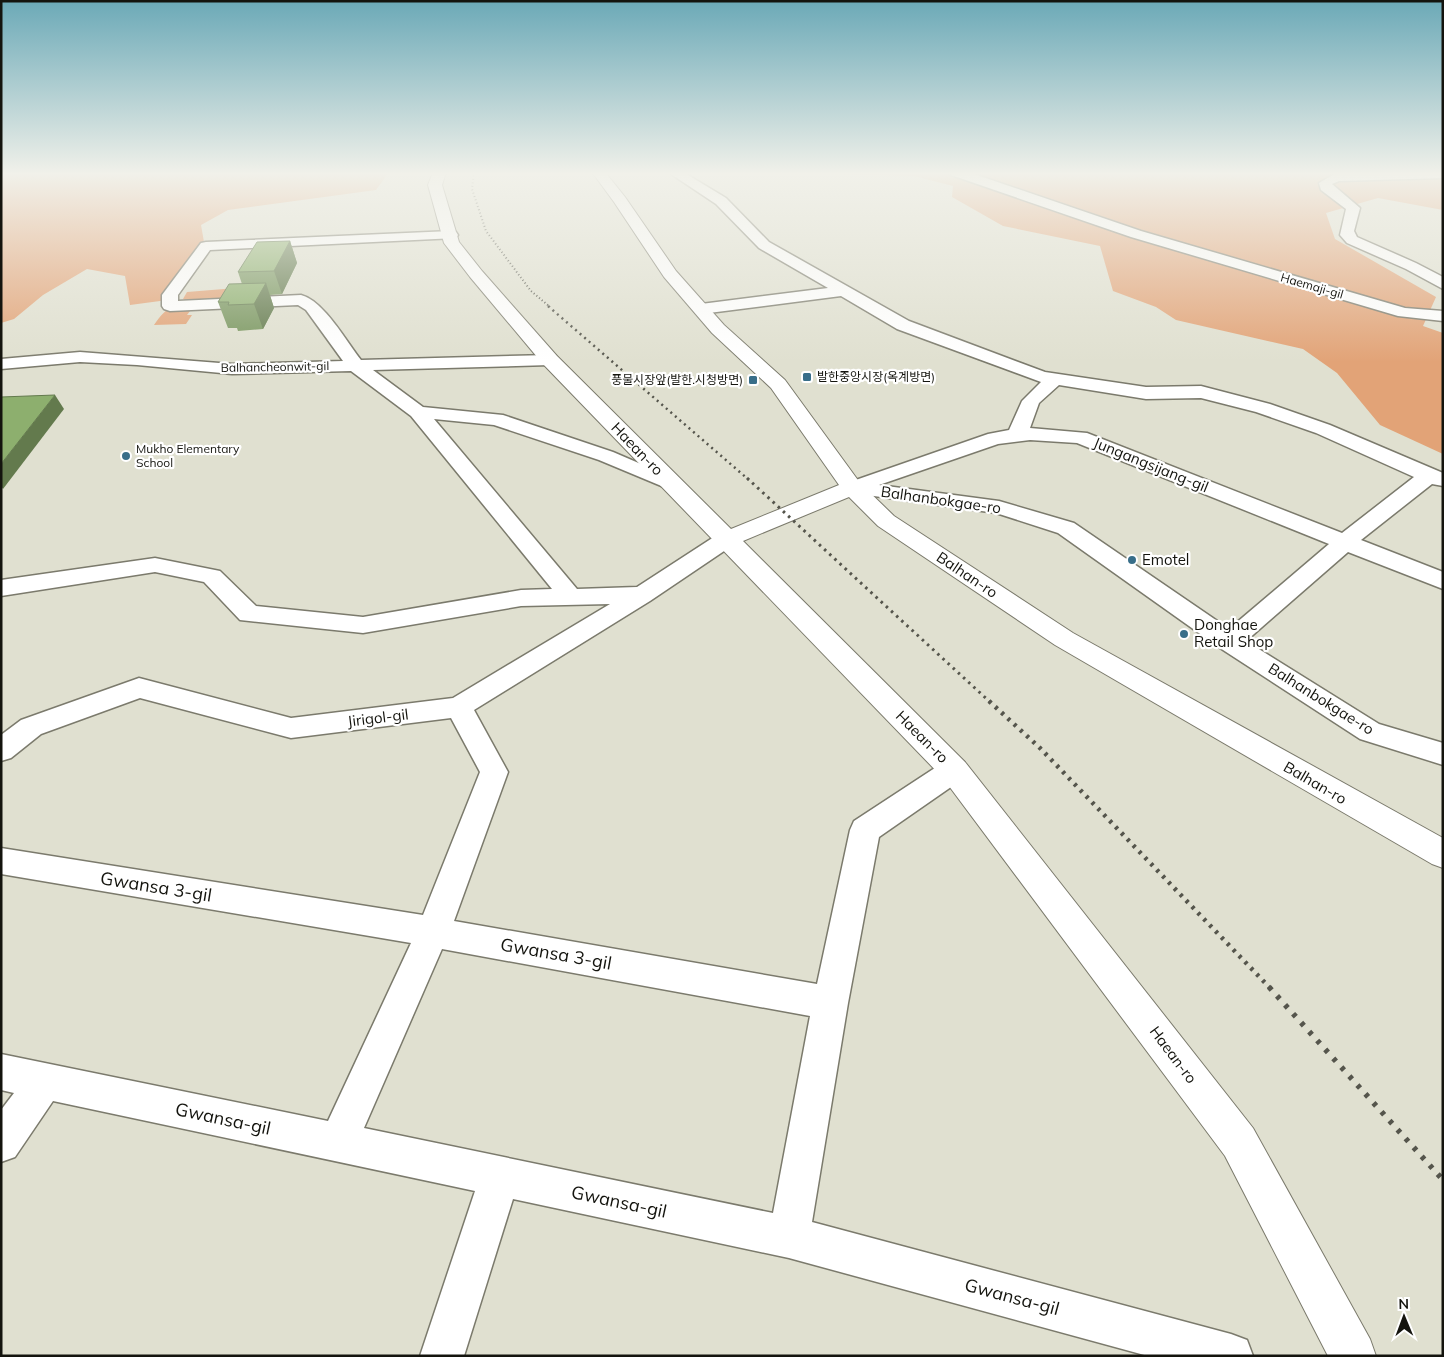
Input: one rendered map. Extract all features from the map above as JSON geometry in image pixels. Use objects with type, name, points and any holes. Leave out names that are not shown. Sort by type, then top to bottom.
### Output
[{"type":"street","points":[[444,235],[206,246],[170,295],[170,306],[301,300],[312,307],[356,366],[418,412],[571,597]]},
{"type":"street","name":"Haean-ro","points":[[451,235],[452,243],[476,274],[550,360],[954,770],[1239,1142],[1353,1356]]},
{"type":"street","name":"Balhan-ro","points":[[644,235],[670,274],[718,328],[778,384],[852,488],[886,521],[1064,639],[1443,854]]},
{"type":"street","points":[[755,235],[764,245],[903,325],[1041,377],[1146,392],[1201,392],[1263,408],[1323,429],[1436,478]]},
{"type":"street","name":"Haemaji-gil","points":[[1144,235],[1404,313],[1443,316]]},
{"type":"street","points":[[1347,235],[1352,240],[1411,266],[1443,284]]},
{"type":"street","points":[[701,309],[844,291]]},
{"type":"street","name":"Balhancheonwit-gil","points":[[1,364],[80,358],[137,360],[232,369],[550,360]]},
{"type":"street","points":[[1017,436],[1031,401],[1055,379]]},
{"type":"street","points":[[418,412],[496,419],[606,456],[671,484]]},
{"type":"street","name":"Jungangsijang-gil","points":[[852,488],[995,438],[1030,434],[1080,437],[1443,581]]},
{"type":"street","points":[[1229,642],[1345,542],[1436,478]]},
{"type":"street","points":[[726,540],[852,488]]},
{"type":"street","name":"Balhanbokgae-ro","points":[[852,488],[999,507],[1066,528],[1229,642],[1370,732],[1443,754]]},
{"type":"street","name":"Jirigol-gil","points":[[1,750],[31,728],[138,688],[290,728],[459,708],[642,595],[726,540]]},
{"type":"street","points":[[1,588],[155,565],[212,576],[249,614],[363,625],[520,598],[642,595]]},
{"type":"street","points":[[338,1142],[433,932],[494,772],[459,708]]},
{"type":"street","points":[[789,1237],[830,1003],[865,830],[954,770]]},
{"type":"street","name":"Gwansa 3-gil","points":[[1,861],[433,932],[830,1003]]},
{"type":"street","name":"Gwansa-gil","points":[[1,1072],[789,1237],[1231,1356]]},
{"type":"street","points":[[1,1143],[45,1081]]},
{"type":"street","points":[[442,1356],[500,1177]]},
{"type":"shaded area","points":[[1,235],[203,235],[204,242],[175,299],[130,305],[125,276],[87,269],[43,295],[14,319],[1,323]]},
{"type":"shaded area","points":[[1048,235],[1334,235],[1335,239],[1436,297],[1423,326],[1443,333],[1443,454],[1380,425],[1337,373],[1303,349],[1176,320],[1156,307],[1113,291],[1100,246]]},
{"type":"shaded area","points":[[236,288],[230,299],[188,301],[183,299],[187,292]]},
{"type":"shaded area","points":[[193,307],[187,315],[192,315],[186,324],[154,325],[170,309]]},
{"type":"building","points":[[290,241],[274,271],[238,272],[257,242]]},
{"type":"building","points":[[266,283],[254,304],[228,305],[229,302],[218,302],[229,284]]},
{"type":"building","points":[[55,395],[1,464],[1,397]]},
{"type":"railway","points":[[489,235],[531,291],[550,307]]},
{"type":"railway","points":[[548,306],[749,480]]},
{"type":"railway","points":[[747,478],[990,702]]},
{"type":"railway","points":[[989,701],[1040,748],[1271,989]]},
{"type":"railway","points":[[1269,987],[1443,1180]]},
{"type":"place","name":"발한중앙시장(옥계방면)","points":[[807,377]]},
{"type":"place","name":"풍물시장앞(발한.시청방면)","points":[[753,380]]},
{"type":"place","name":"Mukho Elementary School","points":[[126,456]]},
{"type":"place","name":"Emotel","points":[[1132,560]]},
{"type":"place","name":"Donghae Retail Shop","points":[[1184,634]]}]
